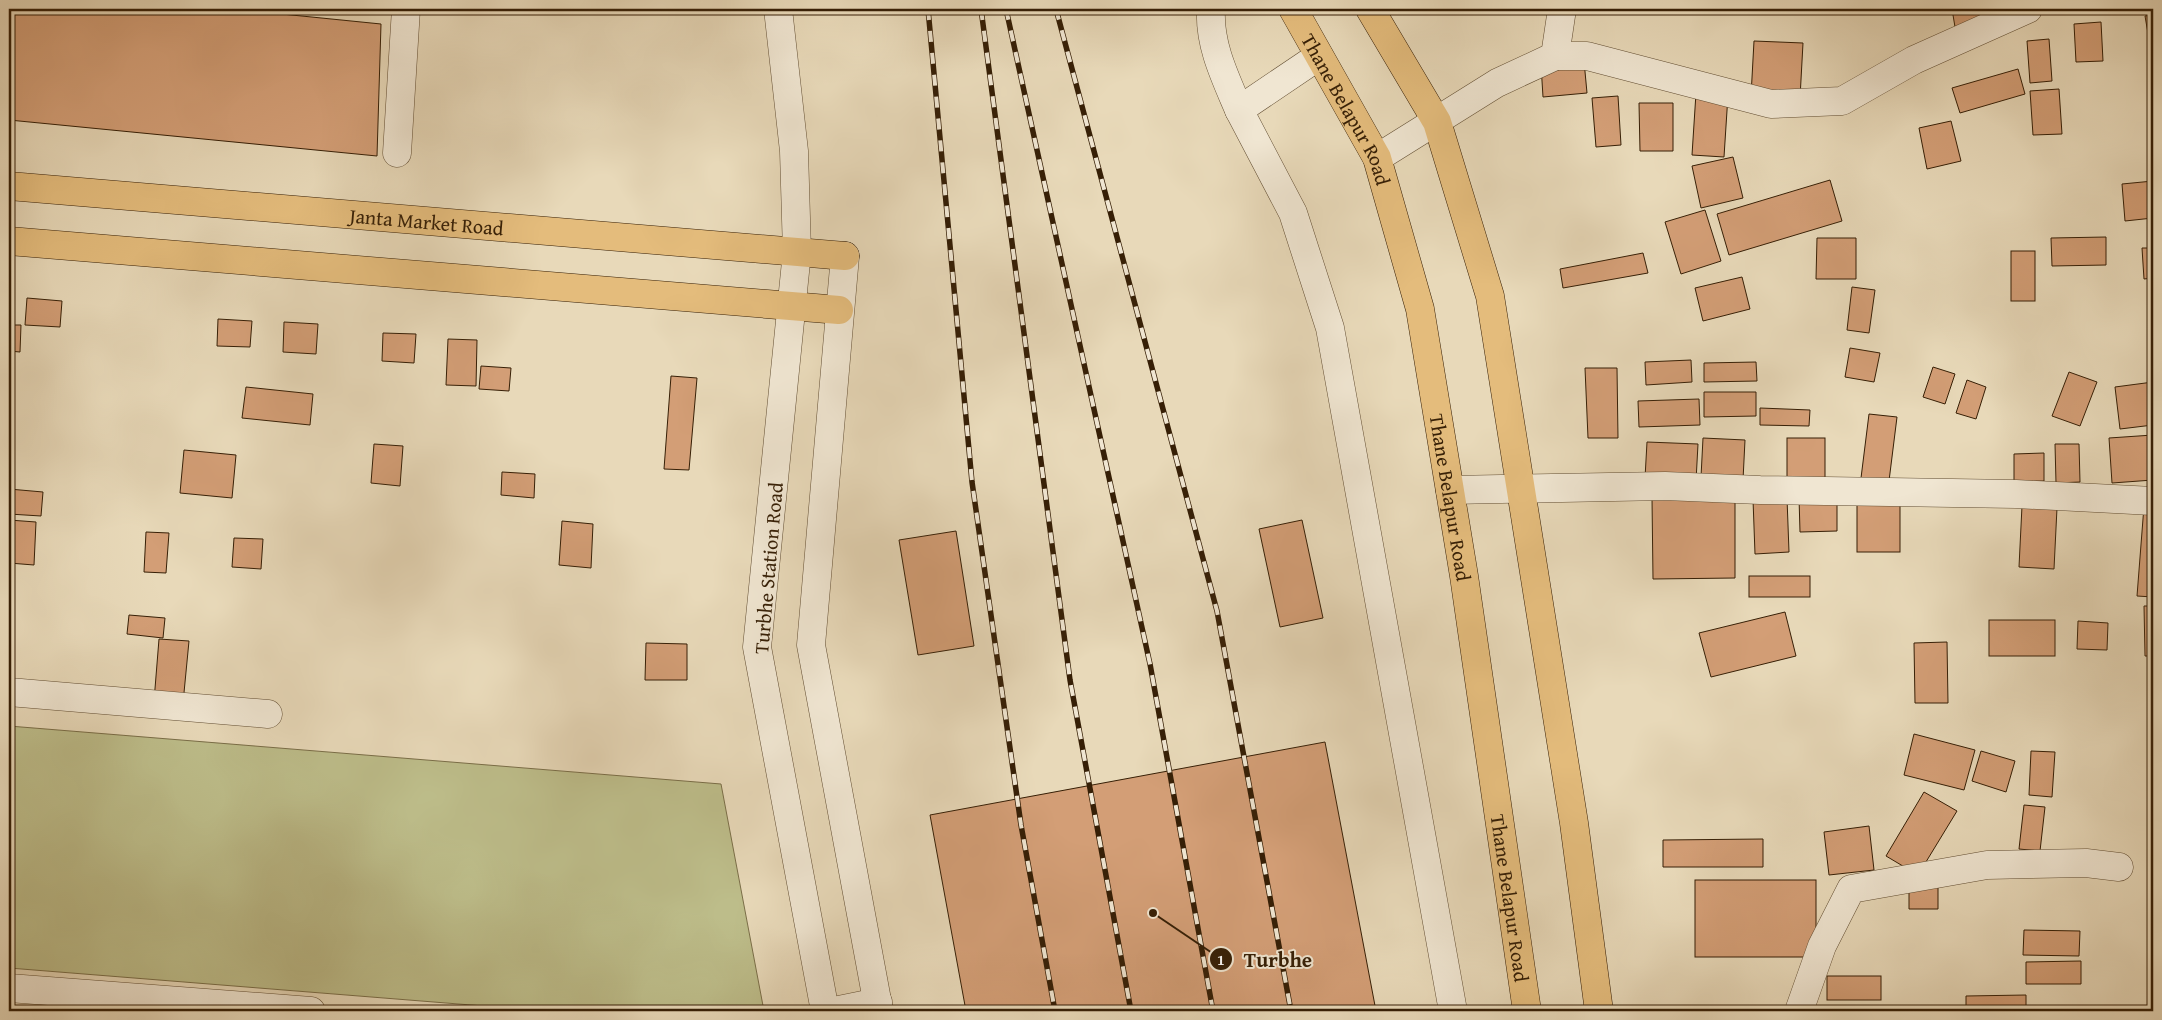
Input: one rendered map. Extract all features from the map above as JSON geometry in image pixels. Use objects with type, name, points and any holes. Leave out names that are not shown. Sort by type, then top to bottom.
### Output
[{"type":"main road","name":"Thane Belapur Road","points":[[1293,9],[1377,158],[1420,309],[1495,780],[1527,1011]]},
{"type":"main road","points":[[1370,9],[1436,122],[1490,296],[1574,823],[1599,1011]]},
{"type":"main road","name":"Janta Market Road","points":[[9,186],[845,256]]},
{"type":"main road","points":[[9,241],[839,310]]},
{"type":"street","points":[[397,153],[406,9]]},
{"type":"street","name":"Turbhe Station Road","points":[[778,9],[794,150],[798,252],[757,647],[825,1011]]},
{"type":"street","points":[[1212,9],[1210,29],[1223,72],[1239,110],[1293,213],[1330,328],[1453,1011]]},
{"type":"street","points":[[1555,56],[1562,9]]},
{"type":"street","points":[[1377,158],[1497,83],[1555,56],[1587,56],[1771,104],[1842,101],[1914,60],[2028,9]]},
{"type":"street","points":[[1239,110],[1319,56]]},
{"type":"street","points":[[834,1011],[878,1007],[811,645],[845,256]]},
{"type":"street","points":[[1450,490],[1521,487],[1666,486],[1760,490],[2016,494],[2153,501]]},
{"type":"street","points":[[9,692],[268,714]]},
{"type":"street","points":[[1799,1011],[1822,946],[1851,889],[1987,865],[2086,863],[2118,867]]},
{"type":"street","points":[[9,988],[311,1011]]},
{"type":"green space","points":[[9,726],[721,784],[764,1011],[546,1011],[9,968]]},
{"type":"building","points":[[9,9],[232,9],[381,24],[377,156],[9,120]]},
{"type":"building","points":[[1952,9],[1987,9],[1987,14],[1955,27]]},
{"type":"building","points":[[2153,15],[2153,51],[2151,51],[2145,16]]},
{"type":"building","points":[[2101,22],[2103,61],[2076,62],[2074,24]]},
{"type":"building","points":[[2049,39],[2052,81],[2030,83],[2027,41]]},
{"type":"building","points":[[1754,41],[1803,43],[1800,98],[1751,96]]},
{"type":"building","points":[[1584,61],[1587,93],[1543,97],[1541,65]]},
{"type":"building","points":[[2018,69],[2025,94],[1960,113],[1952,88]]},
{"type":"building","points":[[2059,89],[2062,134],[2033,135],[2030,91]]},
{"type":"building","points":[[1696,93],[1728,95],[1724,157],[1692,155]]},
{"type":"building","points":[[1618,96],[1621,145],[1596,147],[1592,98]]},
{"type":"building","points":[[1639,103],[1673,103],[1673,151],[1640,151]]},
{"type":"building","points":[[1951,121],[1961,161],[1927,169],[1919,128]]},
{"type":"building","points":[[1733,157],[1743,198],[1701,208],[1692,166]]},
{"type":"building","points":[[1830,180],[1842,221],[1729,255],[1717,214]]},
{"type":"building","points":[[2153,181],[2153,218],[2125,221],[2122,184]]},
{"type":"building","points":[[1705,210],[1721,261],[1681,274],[1665,222]]},
{"type":"building","points":[[2106,237],[2106,265],[2052,266],[2051,238]]},
{"type":"building","points":[[1817,238],[1856,238],[1856,279],[1816,279]]},
{"type":"building","points":[[2142,248],[2153,248],[2153,278],[2144,279]]},
{"type":"building","points":[[2011,251],[2035,251],[2035,301],[2011,301]]},
{"type":"building","points":[[1643,253],[1648,273],[1563,288],[1560,269]]},
{"type":"building","points":[[1742,277],[1750,309],[1703,321],[1695,288]]},
{"type":"building","points":[[1852,287],[1875,290],[1869,333],[1847,330]]},
{"type":"building","points":[[27,298],[62,301],[60,327],[25,325]]},
{"type":"building","points":[[218,319],[252,321],[250,347],[217,346]]},
{"type":"building","points":[[284,322],[318,324],[316,354],[283,352]]},
{"type":"building","points":[[9,325],[21,325],[20,352],[9,351]]},
{"type":"building","points":[[383,333],[416,334],[414,363],[382,361]]},
{"type":"building","points":[[448,339],[477,340],[476,386],[446,385]]},
{"type":"building","points":[[1850,348],[1880,353],[1874,382],[1845,377]]},
{"type":"building","points":[[1691,360],[1692,382],[1646,385],[1645,362]]},
{"type":"building","points":[[1756,362],[1757,381],[1704,382],[1704,363]]},
{"type":"building","points":[[481,366],[511,368],[509,391],[479,389]]},
{"type":"building","points":[[1933,367],[1955,374],[1945,404],[1923,397]]},
{"type":"building","points":[[1585,368],[1617,368],[1618,438],[1588,438]]},
{"type":"building","points":[[2069,372],[2097,382],[2080,426],[2052,416]]},
{"type":"building","points":[[671,376],[697,378],[689,470],[664,469]]},
{"type":"building","points":[[1967,380],[1986,387],[1976,419],[1956,413]]},
{"type":"building","points":[[2153,382],[2153,425],[2120,429],[2115,387]]},
{"type":"building","points":[[246,387],[313,394],[310,425],[242,418]]},
{"type":"building","points":[[1704,392],[1756,392],[1756,416],[1704,417]]},
{"type":"building","points":[[1699,399],[1700,425],[1639,427],[1638,401]]},
{"type":"building","points":[[1760,408],[1810,410],[1809,426],[1760,425]]},
{"type":"building","points":[[1869,414],[1897,417],[1889,481],[1861,478]]},
{"type":"building","points":[[2153,435],[2153,480],[2112,483],[2109,438]]},
{"type":"building","points":[[1703,438],[1745,440],[1743,480],[1701,477]]},
{"type":"building","points":[[1787,438],[1825,438],[1825,480],[1787,480]]},
{"type":"building","points":[[1647,442],[1698,444],[1696,481],[1645,478]]},
{"type":"building","points":[[374,444],[403,446],[400,486],[371,483]]},
{"type":"building","points":[[2055,444],[2079,444],[2080,482],[2056,483]]},
{"type":"building","points":[[184,450],[236,455],[232,498],[180,493]]},
{"type":"building","points":[[2044,453],[2044,481],[2014,482],[2014,454]]},
{"type":"building","points":[[502,472],[535,474],[534,498],[501,495]]},
{"type":"building","points":[[9,489],[43,492],[41,516],[9,514]]},
{"type":"building","points":[[1735,496],[1735,578],[1653,579],[1652,497]]},
{"type":"building","points":[[1837,496],[1837,531],[1800,532],[1799,497]]},
{"type":"building","points":[[1787,498],[1789,552],[1755,554],[1753,499]]},
{"type":"building","points":[[1857,499],[1900,499],[1900,552],[1857,552]]},
{"type":"building","points":[[2022,506],[2057,508],[2054,569],[2019,567]]},
{"type":"building","points":[[2144,506],[2153,506],[2153,597],[2137,596]]},
{"type":"building","points":[[9,520],[36,522],[34,565],[9,563]]},
{"type":"building","points":[[1302,520],[1323,618],[1280,627],[1259,529]]},
{"type":"building","points":[[562,521],[593,524],[591,568],[559,565]]},
{"type":"building","points":[[956,531],[974,646],[918,655],[899,540]]},
{"type":"building","points":[[146,532],[169,533],[166,573],[144,572]]},
{"type":"building","points":[[234,538],[263,539],[261,569],[232,567]]},
{"type":"building","points":[[1749,576],[1810,576],[1810,597],[1749,597]]},
{"type":"building","points":[[2144,606],[2153,606],[2153,656],[2145,656]]},
{"type":"building","points":[[1785,612],[1796,656],[1711,677],[1699,633]]},
{"type":"building","points":[[129,615],[165,618],[163,638],[127,634]]},
{"type":"building","points":[[1989,620],[2055,620],[2055,656],[1989,656]]},
{"type":"building","points":[[2078,621],[2108,623],[2107,650],[2077,649]]},
{"type":"building","points":[[159,639],[189,641],[183,703],[154,701]]},
{"type":"building","points":[[1947,642],[1948,703],[1915,703],[1914,643]]},
{"type":"building","points":[[646,643],[687,644],[687,680],[645,680]]},
{"type":"building","points":[[1914,734],[1975,750],[1964,790],[1904,775]]},
{"type":"building","points":[[1325,742],[1376,1011],[966,1011],[930,815]]},
{"type":"building","points":[[1981,751],[2015,761],[2006,792],[1972,781]]},
{"type":"building","points":[[2031,751],[2055,752],[2052,797],[2029,795]]},
{"type":"building","points":[[1924,792],[1957,811],[1918,875],[1886,856]]},
{"type":"building","points":[[2024,805],[2045,807],[2040,851],[2019,849]]},
{"type":"building","points":[[1869,826],[1874,870],[1829,875],[1824,832]]},
{"type":"building","points":[[1763,839],[1763,867],[1663,867],[1663,840]]},
{"type":"building","points":[[1695,880],[1816,880],[1816,957],[1695,957]]},
{"type":"building","points":[[1909,883],[1938,884],[1938,909],[1909,909]]},
{"type":"building","points":[[2024,930],[2080,931],[2079,956],[2023,955]]},
{"type":"building","points":[[2081,961],[2081,984],[2026,984],[2026,962]]},
{"type":"building","points":[[1827,976],[1881,976],[1881,1000],[1827,1000]]},
{"type":"building","points":[[2026,995],[2026,1011],[1966,1011],[1966,996]]},
{"type":"railway","points":[[928,9],[972,482],[1021,825],[1055,1011]]},
{"type":"railway","points":[[981,9],[1070,680],[1131,1011]]},
{"type":"railway","points":[[1006,9],[1150,664],[1213,1011]]},
{"type":"railway","points":[[1056,9],[1217,611],[1291,1011]]},
{"type":"place","name":"Turbhe","points":[[1153,913]]}]
